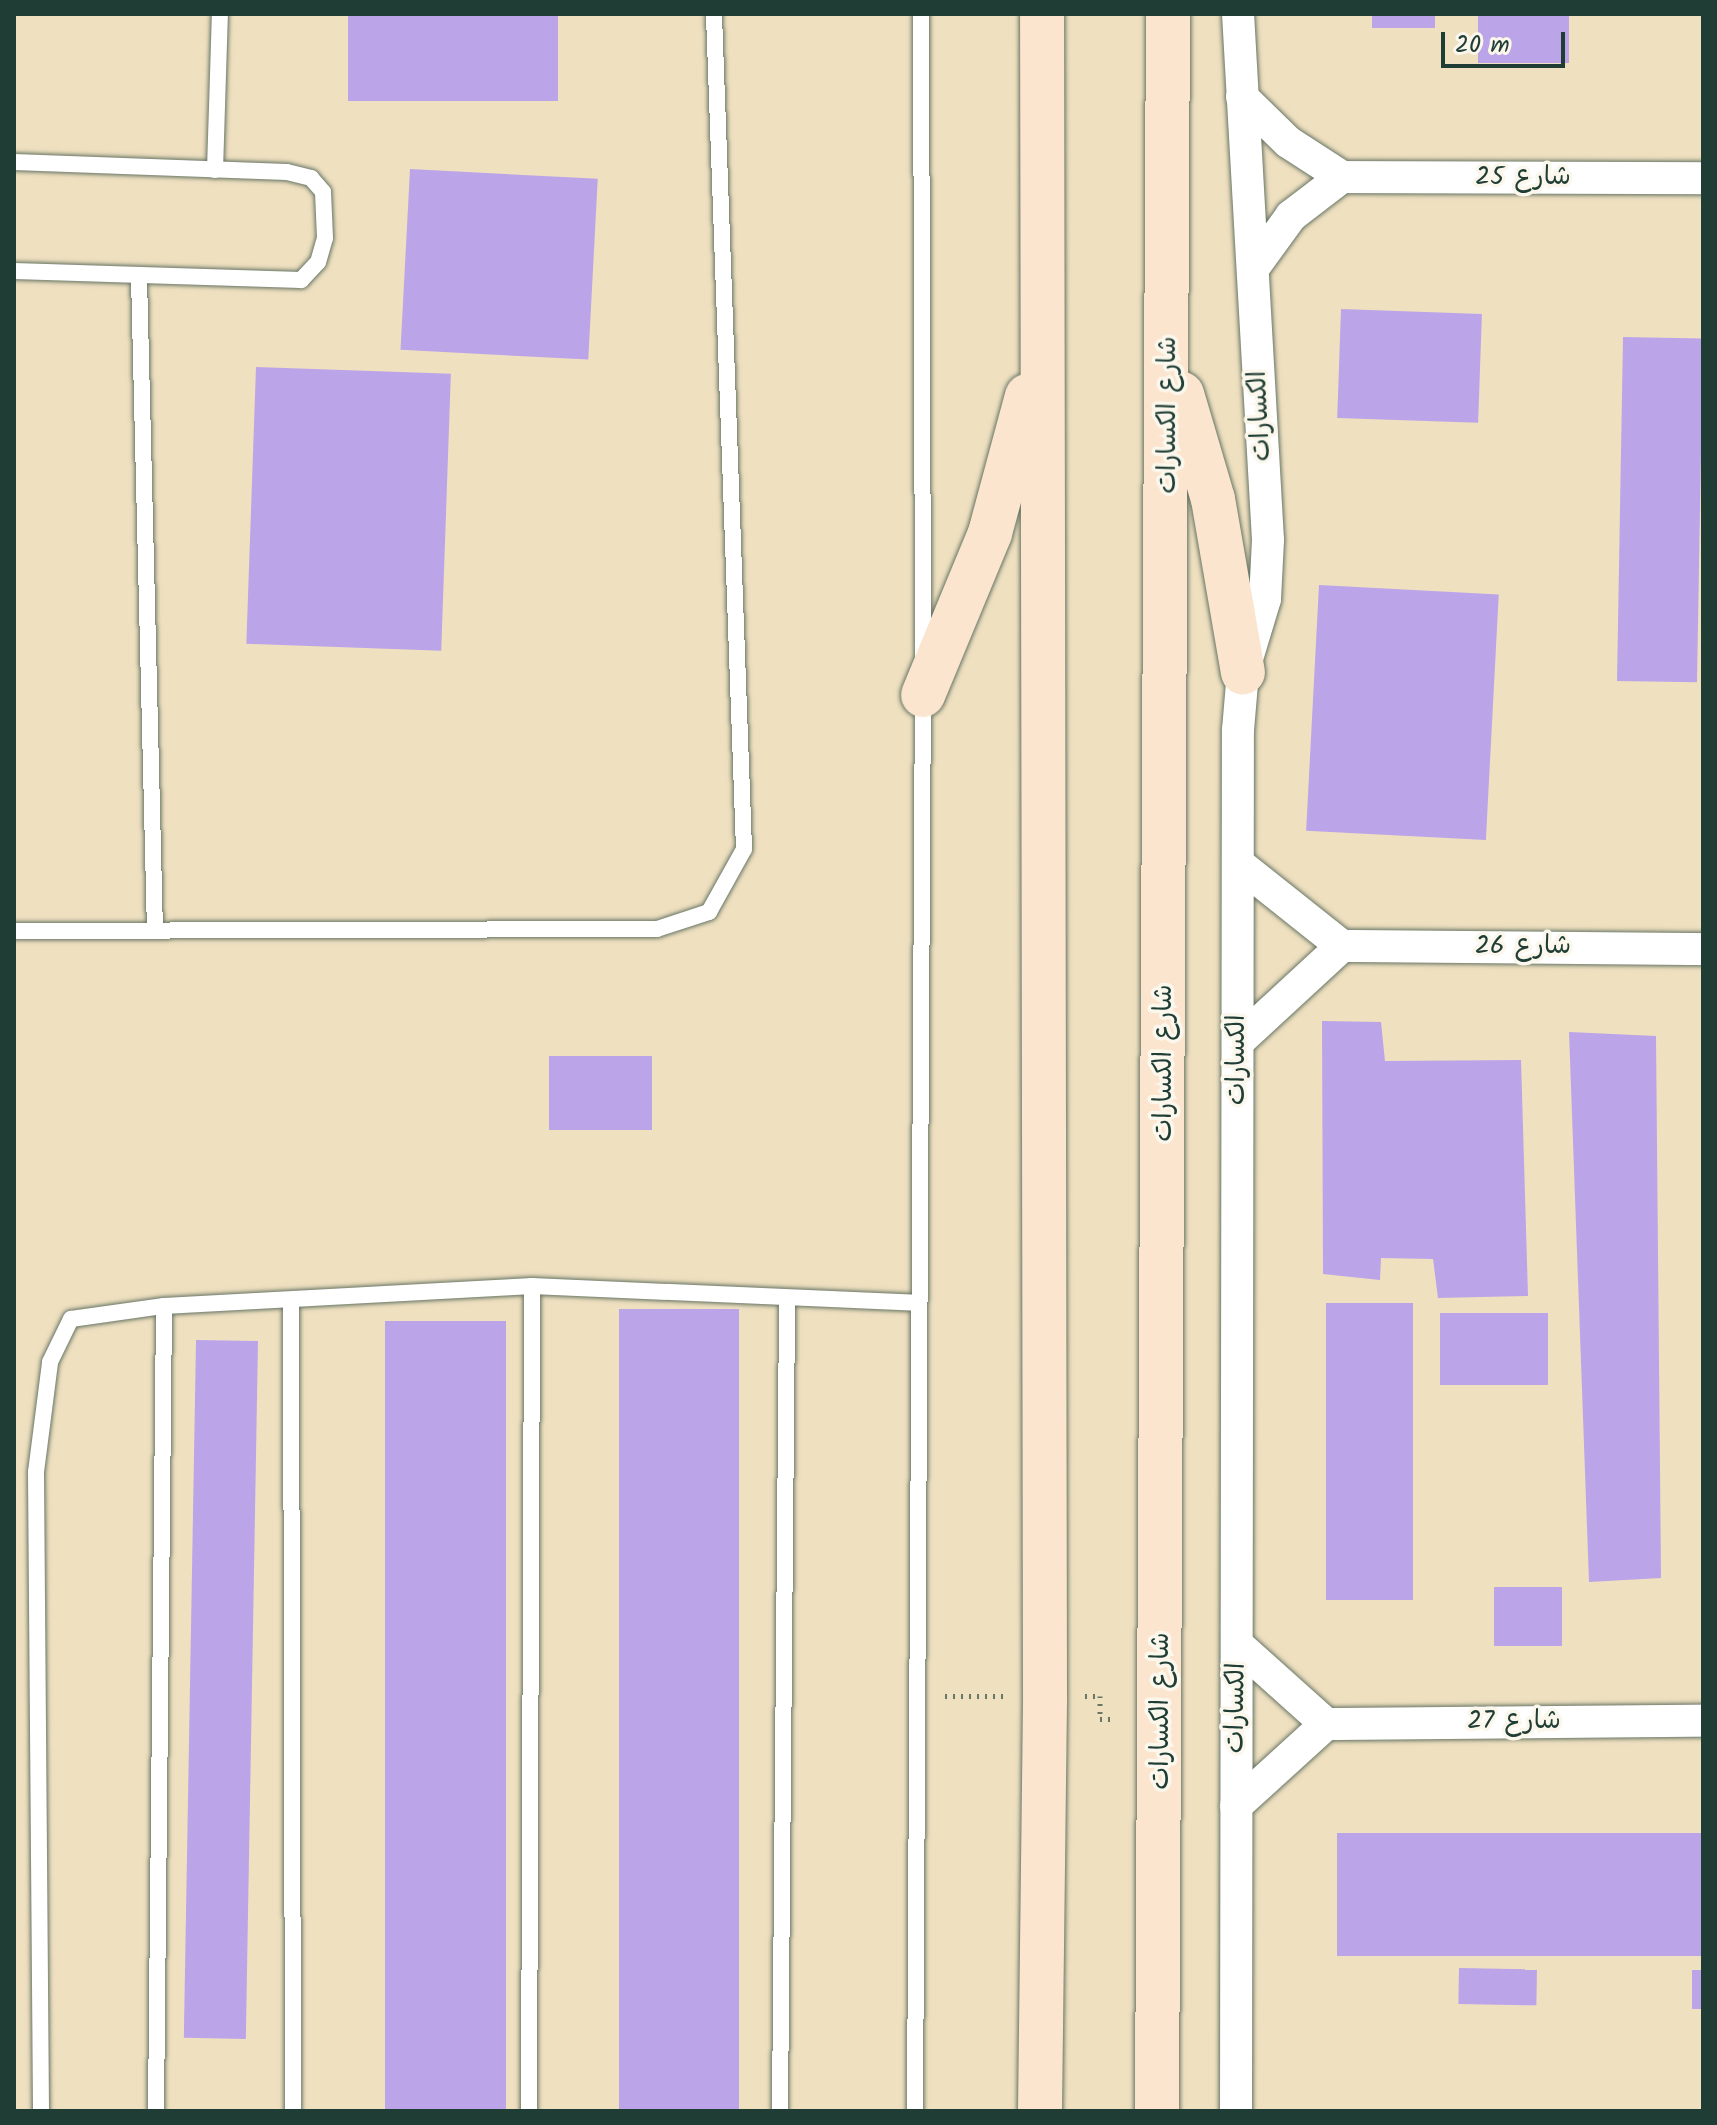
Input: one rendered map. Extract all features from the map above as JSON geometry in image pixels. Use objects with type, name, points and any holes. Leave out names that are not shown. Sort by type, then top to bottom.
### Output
[{"type":"street","points":[[1040,2111],[1045,1696],[1042,14]]},
{"type":"street","name":"شارع الكسارات","points":[[1157,2111],[1169,350],[1168,14]]},
{"type":"street","name":"الكسارات","points":[[1236,2111],[1238,730],[1243,672],[1265,599],[1268,540],[1238,14]]},
{"type":"street","points":[[1242,97],[1288,142],[1342,177],[1291,216],[1254,267]]},
{"type":"street","name":"شارع 25","points":[[1342,177],[1703,178]]},
{"type":"street","points":[[923,695],[990,533],[1042,336]]},
{"type":"street","points":[[1169,350],[1213,499],[1243,672]]},
{"type":"street","points":[[1238,1042],[1342,946],[1240,865]]},
{"type":"street","name":"شارع 26","points":[[1342,946],[1703,949]]},
{"type":"street","points":[[1236,1806],[1326,1724],[1238,1645]]},
{"type":"street","name":"شارع 27","points":[[1326,1724],[1703,1721]]},
{"type":"lane","points":[[215,170],[220,14]]},
{"type":"lane","points":[[14,931],[657,929],[709,912],[744,849],[714,14]]},
{"type":"lane","points":[[915,2111],[917,1303],[923,695],[921,14]]},
{"type":"lane","points":[[14,162],[215,170],[311,178],[323,192],[325,238],[318,262],[301,280],[14,271]]},
{"type":"lane","points":[[139,277],[155,930]]},
{"type":"lane","points":[[41,2111],[36,1472],[50,1362],[71,1319],[164,1306],[532,1286],[787,1301],[917,1303]]},
{"type":"lane","points":[[529,2111],[532,1286]]},
{"type":"lane","points":[[291,1300],[293,2111]]},
{"type":"lane","points":[[780,2111],[787,1301]]},
{"type":"lane","points":[[156,2111],[164,1306]]},
{"type":"building","points":[[348,14],[558,14],[558,101],[348,101]]},
{"type":"building","points":[[1372,14],[1435,14],[1435,28],[1372,28]]},
{"type":"building","points":[[1478,14],[1569,14],[1569,63],[1478,63]]},
{"type":"building","points":[[410,169],[598,179],[588,360],[401,350]]},
{"type":"building","points":[[1341,309],[1482,314],[1478,423],[1337,418]]},
{"type":"building","points":[[1623,337],[1703,338],[1697,682],[1617,681]]},
{"type":"building","points":[[256,367],[451,374],[441,651],[246,644]]},
{"type":"building","points":[[1319,585],[1499,594],[1486,840],[1306,831]]},
{"type":"building","points":[[1322,1021],[1381,1022],[1385,1061],[1521,1060],[1528,1296],[1438,1298],[1433,1259],[1381,1258],[1380,1280],[1323,1274]]},
{"type":"building","points":[[1569,1032],[1656,1036],[1661,1578],[1589,1582]]},
{"type":"building","points":[[549,1056],[652,1056],[652,1130],[549,1130]]},
{"type":"building","points":[[1326,1303],[1413,1303],[1413,1600],[1326,1600]]},
{"type":"building","points":[[619,1309],[739,1309],[739,2111],[619,2111]]},
{"type":"building","points":[[1440,1313],[1548,1313],[1548,1385],[1440,1385]]},
{"type":"building","points":[[385,1321],[506,1321],[506,2111],[385,2111]]},
{"type":"building","points":[[196,1340],[258,1341],[246,2039],[184,2038]]},
{"type":"building","points":[[1494,1587],[1562,1587],[1562,1646],[1494,1646]]},
{"type":"building","points":[[1337,1833],[1703,1833],[1703,1956],[1337,1956]]},
{"type":"building","points":[[1459,1968],[1537,1969],[1536,2005],[1458,2004]]},
{"type":"building","points":[[1692,1970],[1703,1970],[1703,2009],[1692,2009]]}]
